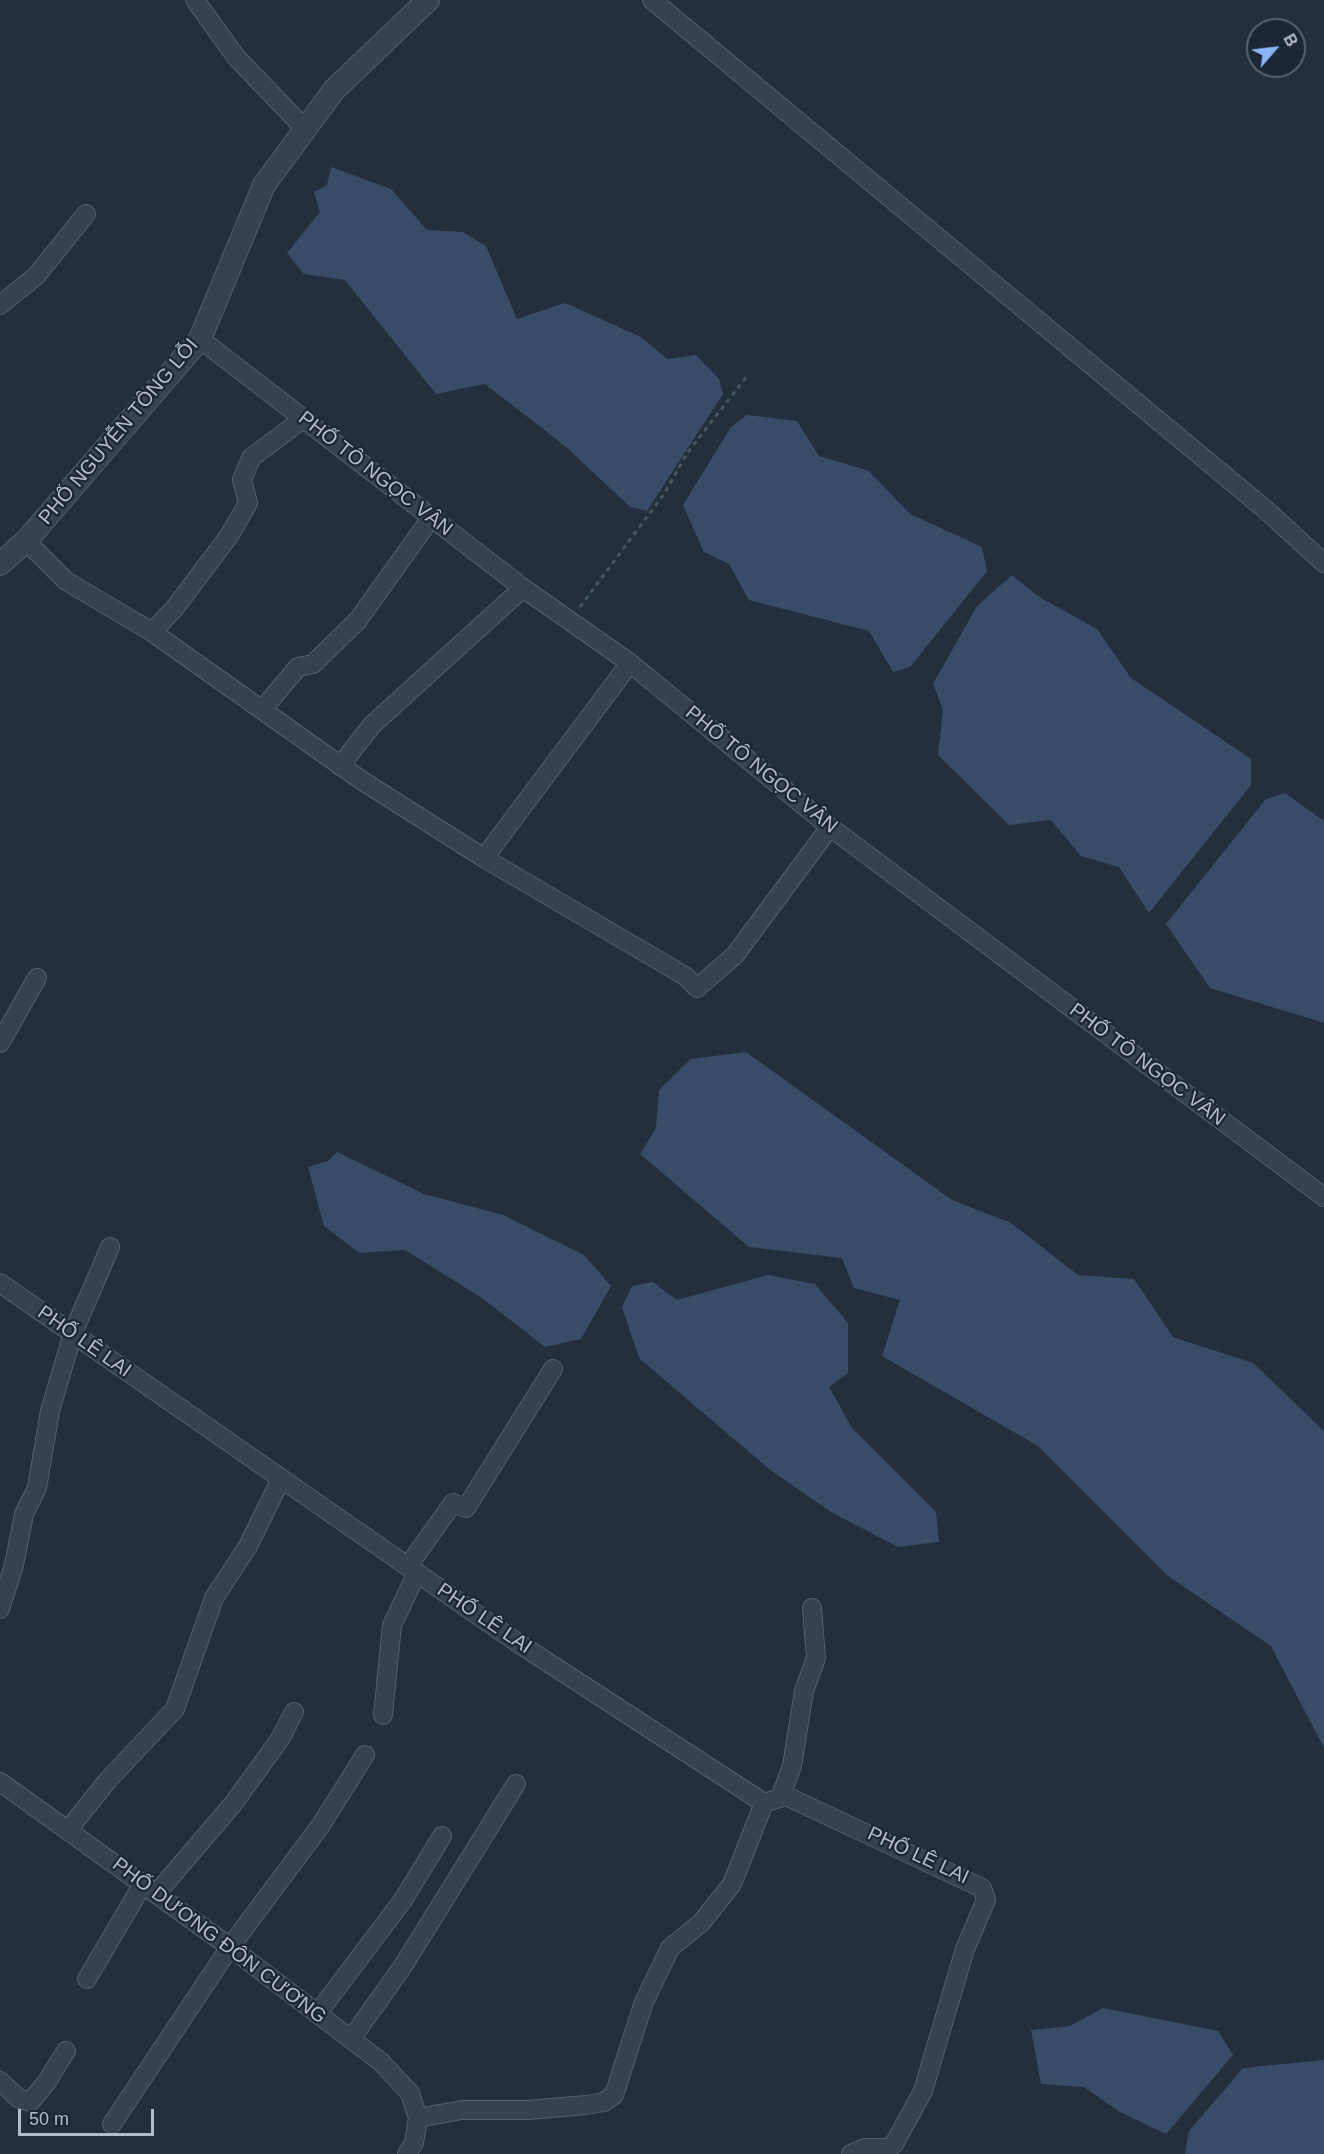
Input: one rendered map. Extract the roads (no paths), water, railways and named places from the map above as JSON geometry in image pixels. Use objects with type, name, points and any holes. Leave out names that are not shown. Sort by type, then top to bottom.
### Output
[{"type":"street","name":"PHỐ NGUYỄN TÔNG LỖI","points":[[0,564],[26,541],[200,339],[264,185],[334,90],[428,0]]},
{"type":"street","points":[[652,0],[1266,510],[1324,563]]},
{"type":"street","points":[[197,1],[236,57],[305,129]]},
{"type":"street","points":[[0,305],[36,276],[86,214]]},
{"type":"street","name":"PHỐ TÔ NGỌC VÂN","points":[[200,339],[523,588],[630,663],[830,827],[1324,1197]]},
{"type":"street","points":[[152,632],[174,609],[230,536],[248,503],[242,480],[251,458],[303,419]]},
{"type":"street","points":[[262,710],[298,667],[313,664],[358,620],[431,518]]},
{"type":"street","points":[[26,541],[66,581],[152,632],[340,765],[484,858],[685,976],[697,988],[735,955],[830,827]]},
{"type":"street","points":[[340,765],[372,725],[523,588]]},
{"type":"street","points":[[484,858],[630,663]]},
{"type":"street","points":[[0,1043],[5,1021],[37,978]]},
{"type":"street","points":[[0,1609],[15,1565],[24,1514],[38,1488],[50,1411],[73,1334],[110,1248]]},
{"type":"street","name":"PHỐ LÊ LAI","points":[[0,1283],[515,1641],[772,1800],[786,1796],[978,1884],[986,1900],[965,1949],[923,2091],[903,2130],[889,2148],[866,2148],[851,2154]]},
{"type":"street","points":[[383,1715],[392,1625],[412,1570],[453,1503],[466,1508],[554,1369]]},
{"type":"street","points":[[68,1830],[108,1780],[175,1709],[214,1598],[248,1546],[281,1479]]},
{"type":"street","points":[[407,2154],[414,2143],[418,2118],[462,2110],[528,2110],[586,2105],[604,2102],[614,2095],[644,2002],[670,1948],[701,1923],[732,1884],[772,1800],[792,1766],[804,1691],[816,1658],[812,1608]]},
{"type":"street","points":[[87,1979],[149,1889],[233,1804],[280,1739],[294,1712]]},
{"type":"street","points":[[112,2124],[230,1947],[321,1825],[365,1755]]},
{"type":"street","name":"PHỐ DƯƠNG ĐÔN CƯƠNG","points":[[0,1782],[230,1947],[381,2062],[410,2093],[418,2118]]},
{"type":"street","points":[[351,2039],[403,1966],[516,1784]]},
{"type":"street","points":[[317,2014],[403,1900],[442,1836]]},
{"type":"street","points":[[0,2081],[18,2098],[30,2102],[46,2083],[66,2051]]},
{"type":"water","points":[[331,167],[391,189],[427,230],[463,232],[486,246],[517,319],[565,303],[641,337],[667,359],[696,355],[719,379],[723,394],[647,511],[630,507],[565,446],[485,384],[436,394],[345,280],[304,274],[287,253],[320,212],[314,192],[327,185]]},
{"type":"water","points":[[747,415],[797,421],[819,456],[869,471],[910,514],[982,547],[987,571],[910,667],[893,672],[869,631],[749,600],[729,564],[704,552],[683,505],[731,427]]},
{"type":"water","points":[[1012,575],[1039,597],[1097,629],[1131,678],[1251,759],[1251,785],[1149,913],[1119,867],[1081,856],[1051,820],[1009,825],[938,755],[943,709],[933,684],[977,606]]},
{"type":"water","points":[[1285,793],[1324,821],[1324,1023],[1210,988],[1166,924],[1266,799]]},
{"type":"water","points":[[746,1052],[952,1200],[1011,1223],[1078,1275],[1134,1279],[1173,1337],[1253,1363],[1324,1431],[1324,1748],[1271,1646],[1168,1576],[1038,1446],[882,1356],[900,1300],[854,1288],[842,1258],[749,1247],[640,1154],[656,1128],[659,1090],[691,1059]]},
{"type":"water","points":[[337,1152],[424,1194],[503,1215],[584,1255],[611,1286],[581,1339],[545,1347],[482,1298],[405,1250],[359,1253],[324,1226],[308,1167],[328,1161]]},
{"type":"water","points":[[768,1275],[815,1284],[848,1323],[848,1373],[829,1387],[852,1428],[936,1512],[939,1542],[898,1547],[831,1512],[769,1469],[639,1358],[622,1307],[632,1286],[653,1282],[677,1300]]},
{"type":"water","points":[[1103,2008],[1218,2031],[1233,2055],[1166,2134],[1120,2112],[1084,2087],[1041,2084],[1031,2030],[1070,2026]]},
{"type":"water","points":[[1324,2060],[1324,2154],[1185,2154],[1189,2131],[1243,2068]]}]
